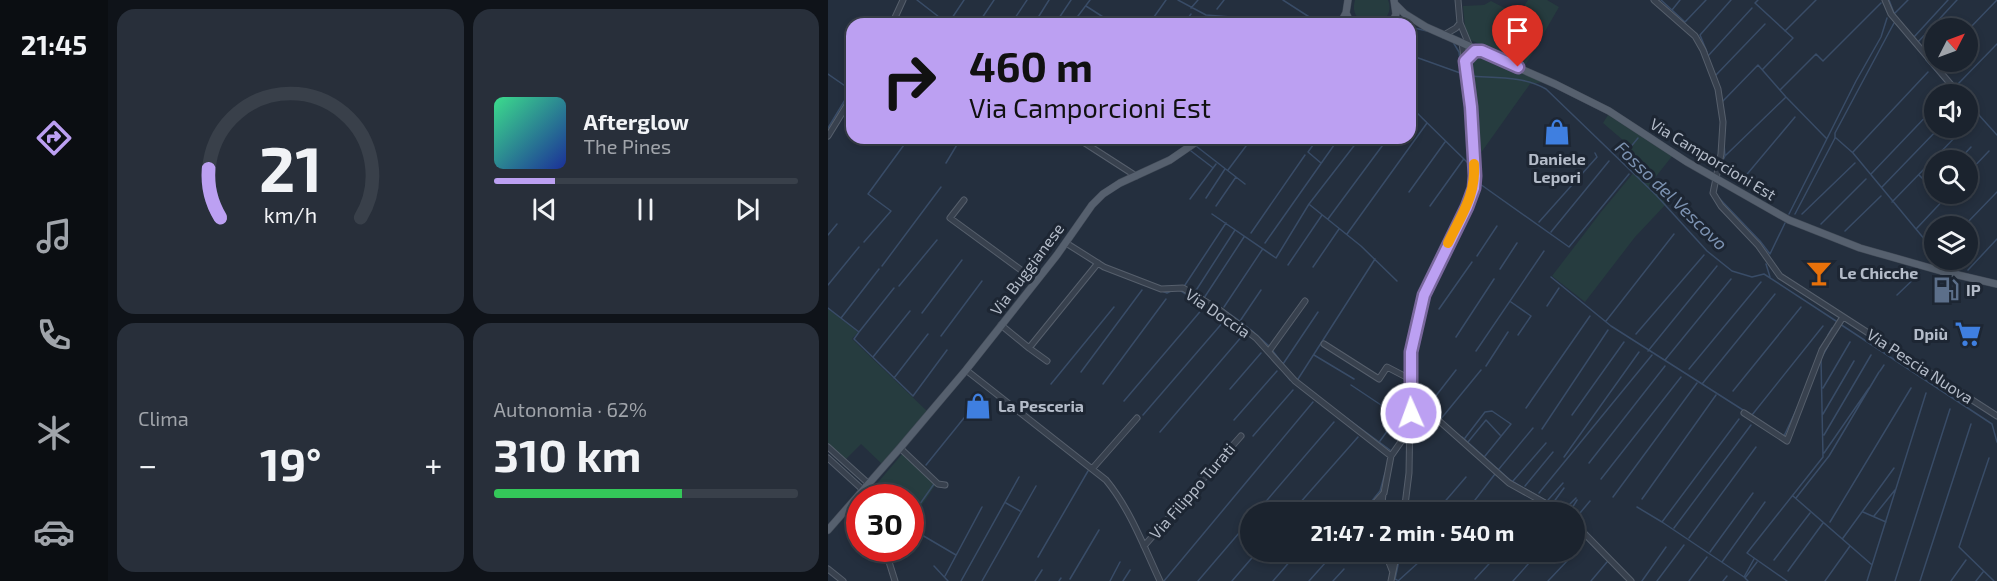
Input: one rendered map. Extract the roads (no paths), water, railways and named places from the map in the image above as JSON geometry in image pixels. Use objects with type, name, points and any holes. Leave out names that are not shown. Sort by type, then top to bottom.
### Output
[{"type":"main road","points":[[1343,0],[1348,18]]},
{"type":"main road","points":[[1343,18],[1348,0]]},
{"type":"main road","points":[[1394,18],[1395,2]]},
{"type":"main road","points":[[1395,2],[1411,18]]},
{"type":"main road","points":[[1416,21],[1426,27]]},
{"type":"main road","points":[[1416,26],[1426,27]]},
{"type":"main road","name":"Via Camporcioni Est","points":[[1426,27],[1555,84],[1609,111],[1715,178],[1789,220],[1828,236],[1898,259],[1997,284]]},
{"type":"main road","name":"Via Buggianese","points":[[869,484],[966,370],[1099,198],[1120,183],[1170,160],[1193,144]]},
{"type":"main road","name":"Via Buggianese","points":[[828,530],[846,510]]},
{"type":"street","points":[[895,18],[903,0]]},
{"type":"street","points":[[1458,0],[1460,23],[1470,46]]},
{"type":"street","points":[[1654,0],[1695,36],[1718,89],[1723,122],[1721,154],[1715,178]]},
{"type":"street","points":[[1885,0],[1890,14],[1950,84]]},
{"type":"street","points":[[1444,35],[1460,23]]},
{"type":"street","points":[[1405,502],[1409,473],[1411,352],[1424,295],[1474,188],[1471,107],[1462,43]]},
{"type":"street","points":[[1465,61],[1475,51],[1482,51]]},
{"type":"street","points":[[828,136],[846,107]]},
{"type":"street","points":[[1086,144],[1136,176]]},
{"type":"street","name":"Via Pescia Nuova","points":[[1715,178],[1713,193],[1718,202],[1758,245],[1780,276],[1840,320],[1997,416]]},
{"type":"street","points":[[963,200],[951,218],[1036,280]]},
{"type":"street","name":"Via Doccia","points":[[1066,243],[1098,263],[1161,290],[1183,288],[1239,324],[1269,351],[1295,381],[1391,456]]},
{"type":"street","points":[[1029,348],[1098,263]]},
{"type":"street","points":[[1269,351],[1305,301]]},
{"type":"street","points":[[1744,413],[1786,441],[1822,350],[1840,320]]},
{"type":"street","points":[[1001,325],[1047,361]]},
{"type":"street","points":[[1324,344],[1379,379],[1387,367],[1410,379]]},
{"type":"street","points":[[966,370],[1106,480],[1117,493],[1160,581]]},
{"type":"street","points":[[1411,413],[1419,410],[1428,411],[1509,483],[1543,502]]},
{"type":"street","points":[[1092,469],[1137,418]]},
{"type":"street","points":[[1383,502],[1391,456],[1410,428]]},
{"type":"street","name":"Via Filippo Turati","points":[[1144,546],[1241,436]]},
{"type":"street","points":[[828,447],[863,484]]},
{"type":"street","points":[[900,448],[938,484],[945,485]]},
{"type":"street","points":[[828,458],[862,484]]},
{"type":"street","points":[[1375,502],[1384,492]]},
{"type":"street","points":[[1585,534],[1631,581]]},
{"type":"street","points":[[889,562],[895,581]]},
{"type":"street","points":[[1389,562],[1393,572]]},
{"type":"street","points":[[1391,581],[1395,562]]},
{"type":"street","points":[[828,569],[843,581]]},
{"type":"waterway","points":[[917,0],[940,18]]},
{"type":"waterway","points":[[952,18],[964,0]]},
{"type":"waterway","points":[[982,18],[994,0]]},
{"type":"waterway","points":[[1015,18],[1027,0]]},
{"type":"waterway","points":[[1038,18],[1049,0]]},
{"type":"waterway","points":[[1059,18],[1071,0]]},
{"type":"waterway","points":[[1076,18],[1090,0]]},
{"type":"waterway","points":[[1153,18],[1166,0]]},
{"type":"waterway","name":"Fosso del Vescovo","points":[[1178,0],[1206,15],[1244,18]]},
{"type":"waterway","points":[[1191,8],[1198,0]]},
{"type":"waterway","points":[[1217,9],[1224,0]]},
{"type":"waterway","points":[[1283,0],[1311,18]]},
{"type":"waterway","points":[[1661,0],[1685,22],[1706,0]]},
{"type":"waterway","points":[[1672,10],[1680,0]]},
{"type":"waterway","points":[[1707,52],[1700,35],[1731,0]]},
{"type":"waterway","points":[[1758,0],[1755,3],[1793,38],[1763,69]]},
{"type":"waterway","points":[[1785,31],[1816,0]]},
{"type":"waterway","points":[[1889,0],[1894,13]]},
{"type":"waterway","points":[[1894,14],[1908,0]]},
{"type":"waterway","points":[[1914,37],[1948,0]]},
{"type":"waterway","points":[[1918,42],[1957,0]]},
{"type":"waterway","points":[[1978,20],[1997,0]]},
{"type":"waterway","points":[[1780,90],[1816,54],[1823,61],[1881,3]]},
{"type":"waterway","points":[[1086,6],[1105,18]]},
{"type":"waterway","points":[[1708,56],[1752,8]]},
{"type":"waterway","points":[[1188,18],[1191,14]]},
{"type":"waterway","points":[[1789,214],[1856,81],[1881,37],[1887,18]]},
{"type":"waterway","points":[[1795,214],[1894,23]]},
{"type":"waterway","points":[[1716,75],[1765,24]]},
{"type":"waterway","points":[[1416,28],[1427,31]]},
{"type":"waterway","points":[[1432,273],[1464,203],[1469,184],[1471,159],[1459,52],[1453,42]]},
{"type":"waterway","points":[[1958,84],[1997,44]]},
{"type":"waterway","name":"Fosso del Vescovo","points":[[1473,99],[1469,67],[1470,61],[1478,54]]},
{"type":"waterway","name":"Fosso del Vescovo","points":[[1416,57],[1463,74]]},
{"type":"waterway","points":[[1723,101],[1758,65],[1826,138]]},
{"type":"waterway","points":[[1853,152],[1928,72]]},
{"type":"waterway","points":[[1937,72],[1947,84]]},
{"type":"waterway","points":[[828,74],[846,87]]},
{"type":"waterway","name":"Fosso del Vescovo","points":[[1470,76],[1519,80],[1546,89],[1656,195],[1707,251],[1732,271],[1752,277],[1764,274],[1836,321]]},
{"type":"waterway","points":[[828,128],[846,98]]},
{"type":"waterway","points":[[1726,155],[1785,98]]},
{"type":"waterway","points":[[1416,112],[1470,165]]},
{"type":"waterway","points":[[1978,114],[1997,135]]},
{"type":"waterway","points":[[1743,179],[1795,117]]},
{"type":"waterway","points":[[1474,119],[1477,153]]},
{"type":"waterway","points":[[1871,174],[1924,119]]},
{"type":"waterway","points":[[1416,138],[1427,123]]},
{"type":"waterway","points":[[1620,160],[1638,138]]},
{"type":"waterway","points":[[1836,138],[1853,153],[1924,239]]},
{"type":"waterway","points":[[1882,187],[1929,138]]},
{"type":"waterway","points":[[1892,202],[1954,138]]},
{"type":"waterway","points":[[1409,192],[1445,142]]},
{"type":"waterway","points":[[864,242],[891,211],[868,194],[905,144]]},
{"type":"waterway","points":[[946,163],[957,144]]},
{"type":"waterway","points":[[1228,170],[1248,144]]},
{"type":"waterway","points":[[1314,144],[1308,152],[1321,163]]},
{"type":"waterway","points":[[1265,243],[1335,144]]},
{"type":"waterway","points":[[1212,214],[1276,258],[1309,204],[1355,144]]},
{"type":"waterway","points":[[1328,219],[1384,144]]},
{"type":"waterway","points":[[1347,234],[1412,144]]},
{"type":"waterway","points":[[1722,162],[1725,156],[1724,144]]},
{"type":"waterway","points":[[1196,146],[1245,184]]},
{"type":"waterway","points":[[1968,150],[1971,147]]},
{"type":"waterway","points":[[1191,151],[1212,167]]},
{"type":"waterway","points":[[1978,163],[1989,151]]},
{"type":"waterway","points":[[1539,222],[1597,157],[1595,153]]},
{"type":"waterway","points":[[1251,233],[1305,155]]},
{"type":"waterway","points":[[1430,206],[1463,160]]},
{"type":"waterway","points":[[1551,232],[1609,161]]},
{"type":"waterway","points":[[1802,214],[1855,163]]},
{"type":"waterway","points":[[1190,199],[1216,164]]},
{"type":"waterway","points":[[1206,198],[1225,169]]},
{"type":"waterway","points":[[1480,184],[1569,247],[1629,174]]},
{"type":"waterway","points":[[1919,175],[1924,180]]},
{"type":"waterway","points":[[1216,206],[1236,177]]},
{"type":"waterway","points":[[1821,224],[1866,179]]},
{"type":"waterway","points":[[882,266],[941,187]]},
{"type":"waterway","points":[[1974,216],[1997,192]]},
{"type":"waterway","points":[[1845,231],[1881,196]]},
{"type":"waterway","points":[[1718,197],[1770,254]]},
{"type":"waterway","points":[[1917,228],[1940,204]]},
{"type":"waterway","points":[[1310,205],[1361,246],[1397,281]]},
{"type":"waterway","points":[[1288,265],[1322,215]]},
{"type":"waterway","points":[[1185,285],[1226,223]]},
{"type":"waterway","points":[[1770,254],[1785,223]]},
{"type":"waterway","points":[[828,235],[837,224]]},
{"type":"waterway","points":[[1477,256],[1497,226]]},
{"type":"waterway","points":[[1313,267],[1339,229]]},
{"type":"waterway","points":[[1195,292],[1235,230]]},
{"type":"waterway","points":[[1606,321],[1674,234]]},
{"type":"waterway","points":[[1204,298],[1244,237]]},
{"type":"waterway","points":[[1978,259],[1997,239]]},
{"type":"waterway","points":[[899,286],[937,240]]},
{"type":"waterway","points":[[1500,269],[1517,243]]},
{"type":"waterway","points":[[828,285],[859,247]]},
{"type":"waterway","points":[[1224,307],[1262,250]]},
{"type":"waterway","points":[[1476,351],[1544,251]]},
{"type":"waterway","points":[[1636,334],[1704,255]]},
{"type":"waterway","points":[[1298,379],[1375,259]]},
{"type":"waterway","points":[[922,313],[962,260]]},
{"type":"waterway","points":[[1439,309],[1472,262]]},
{"type":"waterway","points":[[1766,264],[1770,277]]},
{"type":"waterway","points":[[1648,351],[1717,266]]},
{"type":"waterway","points":[[841,318],[879,269]]},
{"type":"waterway","points":[[1897,295],[1920,273]]},
{"type":"waterway","points":[[1551,277],[1611,326],[1743,410]]},
{"type":"waterway","points":[[1456,337],[1494,279]]},
{"type":"waterway","points":[[1665,360],[1731,279]]},
{"type":"waterway","points":[[941,336],[982,281]]},
{"type":"waterway","points":[[1689,369],[1761,282]]},
{"type":"waterway","points":[[859,332],[894,288]]},
{"type":"waterway","points":[[1547,306],[1559,288]]},
{"type":"waterway","points":[[1081,372],[1142,290]]},
{"type":"waterway","points":[[1240,321],[1261,290]]},
{"type":"waterway","points":[[1162,291],[1167,293],[1171,291]]},
{"type":"waterway","points":[[1181,291],[1231,322]]},
{"type":"waterway","points":[[1702,384],[1775,294]]},
{"type":"waterway","points":[[1201,296],[1237,319],[1269,346]]},
{"type":"waterway","points":[[1103,384],[1166,299]]},
{"type":"waterway","points":[[1511,302],[1531,316],[1518,335]]},
{"type":"waterway","points":[[1051,384],[1114,307]]},
{"type":"waterway","points":[[1124,401],[1204,307]]},
{"type":"waterway","points":[[1733,391],[1801,307]]},
{"type":"waterway","points":[[828,308],[859,332],[854,339],[913,396],[947,350]]},
{"type":"waterway","points":[[873,357],[910,311]]},
{"type":"waterway","points":[[1283,364],[1318,312]]},
{"type":"waterway","points":[[1408,352],[1417,312]]},
{"type":"waterway","points":[[1526,408],[1590,316]]},
{"type":"waterway","points":[[1143,415],[1224,321]]},
{"type":"waterway","name":"Fosso del Vescovo","points":[[1840,324],[1992,424],[1997,442]]},
{"type":"waterway","points":[[1752,415],[1823,326]]},
{"type":"waterway","points":[[1828,335],[1832,328]]},
{"type":"waterway","points":[[1542,429],[1608,330]]},
{"type":"waterway","points":[[1486,366],[1508,332]]},
{"type":"waterway","points":[[894,378],[928,334]]},
{"type":"waterway","points":[[1160,432],[1243,335]]},
{"type":"waterway","points":[[1572,415],[1624,342]]},
{"type":"waterway","points":[[1823,388],[1850,342]]},
{"type":"waterway","points":[[1787,581],[1747,553],[1823,457],[1821,359],[1828,346]]},
{"type":"waterway","points":[[1272,350],[1282,363]]},
{"type":"waterway","points":[[1564,457],[1639,352]]},
{"type":"waterway","points":[[1230,389],[1261,353]]},
{"type":"waterway","points":[[1314,355],[1354,379]]},
{"type":"waterway","points":[[1539,493],[1652,355]]},
{"type":"waterway","points":[[1824,435],[1871,355]]},
{"type":"waterway","points":[[1823,414],[1854,361]]},
{"type":"waterway","points":[[1880,371],[1884,365]]},
{"type":"waterway","points":[[1589,463],[1665,366]]},
{"type":"waterway","points":[[1435,414],[1428,406],[1456,370]]},
{"type":"waterway","points":[[1440,420],[1481,370]]},
{"type":"waterway","points":[[1234,420],[1277,371]]},
{"type":"waterway","points":[[1284,372],[1290,380]]},
{"type":"waterway","points":[[1796,498],[1829,456],[1879,372]]},
{"type":"waterway","points":[[1601,479],[1681,377]]},
{"type":"waterway","points":[[1613,497],[1697,383]]},
{"type":"waterway","points":[[1351,385],[1387,409],[1382,414],[1393,423],[1380,441]]},
{"type":"waterway","points":[[1824,453],[1869,388]]},
{"type":"waterway","points":[[1830,522],[1911,388]]},
{"type":"waterway","points":[[1253,436],[1293,390]]},
{"type":"waterway","points":[[1867,581],[1926,393]]},
{"type":"waterway","points":[[1642,499],[1716,395]]},
{"type":"waterway","points":[[1164,581],[1313,402]]},
{"type":"waterway","points":[[1773,429],[1784,436],[1798,406]]},
{"type":"waterway","points":[[1895,581],[1950,409]]},
{"type":"waterway","points":[[1337,411],[1390,450]]},
{"type":"waterway","points":[[1465,438],[1485,412],[1492,411],[1511,424],[1485,456]]},
{"type":"waterway","points":[[926,465],[964,418]]},
{"type":"waterway","points":[[1662,522],[1739,419]]},
{"type":"waterway","points":[[1468,442],[1486,420],[1500,435]]},
{"type":"waterway","points":[[1265,502],[1334,422]]},
{"type":"waterway","points":[[1920,581],[1971,424]]},
{"type":"waterway","points":[[1674,528],[1751,425]]},
{"type":"waterway","points":[[1499,469],[1533,428]]},
{"type":"waterway","points":[[1301,502],[1358,437]]},
{"type":"waterway","points":[[1462,437],[1510,480],[1548,502]]},
{"type":"waterway","points":[[1513,481],[1546,443]]},
{"type":"waterway","points":[[1689,538],[1756,447]]},
{"type":"waterway","points":[[1525,486],[1553,452]]},
{"type":"waterway","points":[[1989,458],[1959,547],[1994,581]]},
{"type":"waterway","points":[[1843,538],[1894,468]]},
{"type":"waterway","points":[[1038,557],[1088,471]]},
{"type":"waterway","points":[[1371,502],[1380,491],[1385,473]]},
{"type":"waterway","points":[[1473,502],[1495,474]]},
{"type":"waterway","points":[[961,581],[1019,477]]},
{"type":"waterway","points":[[1444,502],[1466,477]]},
{"type":"waterway","points":[[1548,500],[1563,483]]},
{"type":"waterway","points":[[924,498],[934,484]]},
{"type":"waterway","points":[[982,581],[1036,486]]},
{"type":"waterway","points":[[1554,502],[1564,488]]},
{"type":"waterway","points":[[1874,516],[1895,490]]},
{"type":"waterway","points":[[1710,552],[1753,493]]},
{"type":"waterway","points":[[1793,496],[1871,564]]},
{"type":"waterway","points":[[1572,502],[1576,498]]},
{"type":"waterway","points":[[1585,507],[1590,501]]},
{"type":"waterway","points":[[1722,562],[1765,502]]},
{"type":"waterway","points":[[1006,503],[1020,511]]},
{"type":"waterway","points":[[945,576],[982,507]]},
{"type":"waterway","points":[[1637,507],[1744,577],[1754,559]]},
{"type":"waterway","points":[[1863,512],[1886,522]]},
{"type":"waterway","points":[[1774,560],[1810,513]]},
{"type":"waterway","points":[[1788,571],[1823,523]]},
{"type":"waterway","points":[[1070,579],[1099,530]]},
{"type":"waterway","points":[[1585,531],[1591,537]]},
{"type":"waterway","points":[[1198,581],[1240,532]]},
{"type":"waterway","points":[[924,536],[956,555]]},
{"type":"waterway","points":[[1657,581],[1684,545]]},
{"type":"waterway","points":[[1825,581],[1850,546]]},
{"type":"waterway","points":[[1642,581],[1666,547]]},
{"type":"waterway","points":[[1689,581],[1707,557]]},
{"type":"waterway","points":[[1951,581],[1966,560]]},
{"type":"waterway","points":[[1110,581],[1120,562]]},
{"type":"waterway","points":[[1232,581],[1248,562]]},
{"type":"waterway","points":[[1273,581],[1289,562]]},
{"type":"waterway","points":[[1309,581],[1326,562]]},
{"type":"waterway","points":[[1397,580],[1395,579],[1399,562]]},
{"type":"waterway","points":[[1398,581],[1419,562]]},
{"type":"waterway","points":[[1475,579],[1491,562]]},
{"type":"waterway","points":[[1513,581],[1530,562]]},
{"type":"waterway","points":[[1548,581],[1566,562]]},
{"type":"waterway","points":[[1591,581],[1607,562]]},
{"type":"waterway","points":[[1748,581],[1745,578],[1757,562]]},
{"type":"waterway","points":[[934,566],[948,581]]},
{"type":"waterway","points":[[1333,581],[1344,569]]},
{"type":"waterway","points":[[1035,581],[1042,570]]},
{"type":"waterway","points":[[1123,581],[1130,570]]},
{"type":"waterway","points":[[1976,581],[1983,572]]},
{"type":"waterway","points":[[1723,581],[1727,576]]},
{"type":"place","name":"Daniele Lepori","points":[[1557,132]]},
{"type":"place","name":"Le Chicche","points":[[1819,273]]},
{"type":"place","name":"IP","points":[[1946,290]]},
{"type":"place","name":"Dpiù","points":[[1968,334]]},
{"type":"place","name":"La Pesceria","points":[[978,406]]}]
